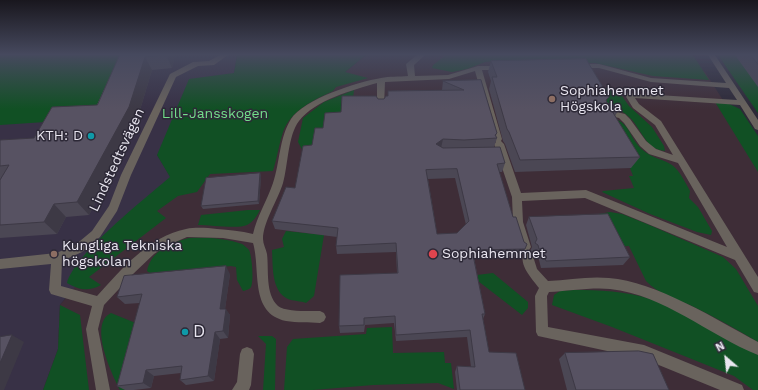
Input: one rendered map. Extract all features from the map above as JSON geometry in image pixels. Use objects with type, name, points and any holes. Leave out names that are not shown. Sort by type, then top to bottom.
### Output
[{"type":"street","name":"Lindstedtsvägen","points":[[0,264],[57,258],[78,249],[96,234],[113,208],[126,175],[173,76],[178,73]]},
{"type":"street","points":[[411,73],[412,79]]},
{"type":"street","points":[[320,318],[286,314],[275,311],[268,302],[264,292],[261,253],[257,240],[260,227],[278,183],[295,120],[310,107],[346,89],[381,80],[449,77],[461,73]]},
{"type":"street","points":[[479,73],[498,146],[517,197],[518,222],[532,271],[545,287]]},
{"type":"street","points":[[626,73],[651,80],[732,86]]},
{"type":"street","points":[[724,73],[758,127]]},
{"type":"street","points":[[381,80],[381,105]]},
{"type":"street","points":[[742,103],[629,95],[636,106],[658,123],[758,288]]},
{"type":"street","points":[[605,112],[612,112],[626,118],[649,149],[665,157],[681,161]]},
{"type":"street","points":[[517,197],[586,194],[740,257]]},
{"type":"street","points":[[103,390],[92,329],[99,302],[137,264],[154,248],[174,237],[188,233],[245,236],[257,240]]},
{"type":"street","points":[[57,258],[55,290],[99,302]]},
{"type":"street","points":[[545,287],[609,283],[639,289],[682,308],[758,348]]},
{"type":"street","points":[[545,287],[541,296],[542,332],[644,352],[737,390]]},
{"type":"street","points":[[239,390],[244,385],[247,354]]},
{"type":"shaded area","name":"Kungliga Tekniska högskolan","points":[[0,73],[234,73],[157,155],[179,191],[68,295],[60,305],[58,349],[43,390],[0,390]]},
{"type":"shaded area","name":"Sophiahemmet","points":[[343,73],[706,73],[758,155],[758,390],[43,390],[58,349],[60,305],[75,287],[140,221],[261,125]]},
{"type":"green space","points":[[0,73],[125,73],[106,118],[0,125]]},
{"type":"green space","name":"Lill-Jansskogen","points":[[232,73],[350,73],[368,78],[336,87],[333,91],[311,102],[297,112],[287,124],[283,132],[273,171],[210,174],[197,192],[178,196],[157,211],[166,218],[89,277],[101,285],[92,289],[84,289],[67,283],[83,257],[97,242],[112,227],[170,177],[157,155],[189,79]]},
{"type":"green space","points":[[641,73],[705,73],[709,80],[653,76]]},
{"type":"green space","points":[[731,73],[758,73],[758,113]]},
{"type":"green space","points":[[590,83],[608,88],[622,96],[629,106],[652,127],[664,146],[665,151],[656,149],[650,144],[628,116],[620,111],[610,108]]},
{"type":"green space","points":[[354,90],[352,106],[314,155],[305,155],[298,142],[303,118],[324,102]]},
{"type":"green space","points":[[715,102],[727,103],[740,109],[758,136],[758,172]]},
{"type":"green space","points":[[607,116],[622,122],[629,130],[634,140],[644,151],[669,163],[677,170],[690,191],[689,198],[698,207],[712,231],[711,235],[697,232],[650,214],[602,192],[634,188],[629,176],[633,176],[631,168]]},
{"type":"green space","points":[[260,210],[255,219],[247,225],[231,227],[198,225],[201,215]]},
{"type":"green space","points":[[610,212],[622,214],[723,257],[736,269],[758,306],[758,342],[709,314],[668,296],[651,286],[646,281],[629,246],[614,247],[599,214]]},
{"type":"green space","points":[[286,231],[324,235],[314,296],[306,303],[288,299],[282,295],[278,290],[274,278],[272,250],[284,247],[282,239]]},
{"type":"green space","points":[[189,238],[222,239],[236,242],[245,246],[249,250],[252,263],[251,287],[243,291],[237,280],[236,267],[231,266],[150,273],[147,271],[153,258],[162,249],[175,242]]},
{"type":"green space","points":[[493,273],[528,302],[528,308],[522,315],[478,281],[477,275]]},
{"type":"green space","points":[[593,290],[641,296],[664,304],[691,317],[758,355],[758,390],[753,390],[734,376],[612,327],[552,305],[554,295],[560,291]]},
{"type":"green space","points":[[60,305],[80,315],[89,390],[43,390],[58,349]]},
{"type":"green space","points":[[111,313],[143,326],[126,390],[120,390],[104,350],[102,327],[104,319]]},
{"type":"green space","points":[[392,327],[393,353],[444,352],[445,363],[451,363],[454,389],[438,383],[373,385],[313,390],[284,390],[287,347],[293,339],[366,334],[367,328]]},
{"type":"green space","points":[[258,336],[272,336],[276,339],[275,390],[263,390],[266,344]]},
{"type":"building","name":"KTH: D","points":[[112,73],[140,73],[129,107],[77,202],[54,204],[44,222],[0,225],[0,180],[9,165],[0,166],[0,140],[34,138],[52,107],[97,105]]},
{"type":"building","points":[[496,73],[595,73],[609,97],[606,100],[607,103],[614,105],[618,111],[612,111],[640,157],[520,160],[507,129],[492,77],[497,77]]},
{"type":"building","points":[[481,80],[497,133],[495,135],[497,138],[464,140],[443,139],[436,144],[443,148],[500,147],[505,163],[497,164],[513,217],[516,217],[524,242],[527,244],[525,249],[472,250],[485,314],[482,314],[489,352],[516,353],[525,390],[460,390],[457,366],[475,367],[470,330],[396,335],[395,316],[364,318],[364,325],[339,326],[340,275],[398,273],[396,243],[336,246],[338,228],[272,221],[286,187],[295,188],[303,146],[312,145],[315,128],[323,128],[325,113],[341,112],[342,96],[376,96],[378,99],[384,99],[388,96],[388,91],[464,90],[443,81]],"holes":[[[457,169],[469,221],[457,233],[437,234],[426,170]]]},
{"type":"building","points":[[260,173],[258,201],[201,206],[206,178]]},
{"type":"building","points":[[608,214],[630,257],[546,261],[542,249],[539,249],[538,245],[535,243],[537,239],[529,217]]},
{"type":"building","name":"D","points":[[226,266],[220,309],[226,309],[223,331],[215,332],[208,376],[180,380],[182,366],[146,370],[143,383],[117,386],[142,294],[117,297],[124,276]]},
{"type":"building","points":[[12,335],[0,363],[0,337]]},
{"type":"building","points":[[639,351],[653,354],[669,390],[576,390],[565,353]]},
{"type":"place","name":"Sophiahemmet Högskola","points":[[552,99]]},
{"type":"place","name":"KTH: D","points":[[91,136]]},
{"type":"place","name":"Kungliga Tekniska högskolan","points":[[54,254]]},
{"type":"place","name":"Sophiahemmet","points":[[433,254]]},
{"type":"place","name":"D","points":[[185,332]]}]
